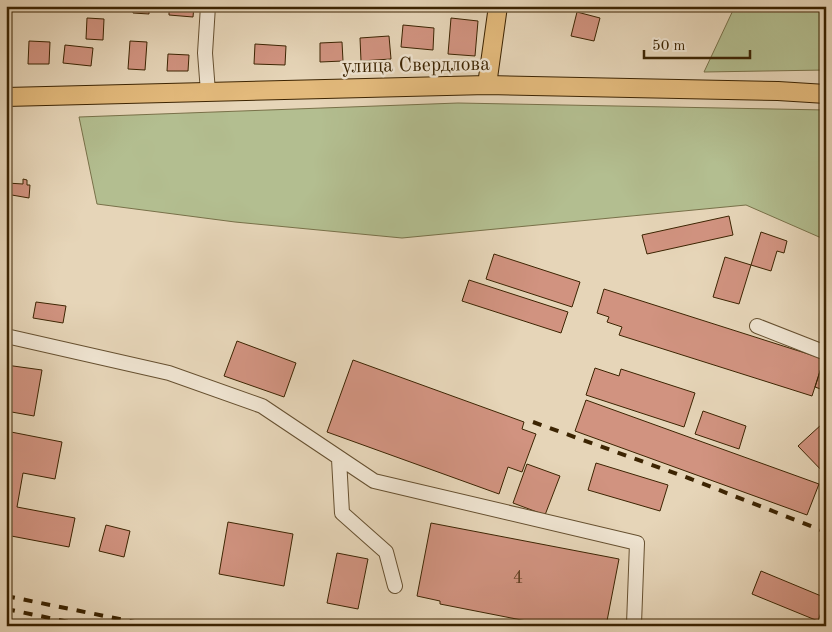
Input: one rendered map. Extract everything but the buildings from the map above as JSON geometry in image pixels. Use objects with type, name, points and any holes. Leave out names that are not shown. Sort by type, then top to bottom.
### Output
[{"type":"main road","points":[[487,85],[498,6]]},
{"type":"main road","name":"улица Свердлова","points":[[6,97],[487,85],[760,90],[826,94]]},
{"type":"street","points":[[208,6],[205,53],[208,92]]},
{"type":"street","points":[[756,326],[826,353]]},
{"type":"street","points":[[6,336],[169,372],[262,406],[374,481],[637,544],[634,624],[637,626]]},
{"type":"street","points":[[339,459],[342,512],[386,552],[395,586]]},
{"type":"green space","points":[[735,6],[826,6],[826,70],[704,72]]},
{"type":"green space","points":[[458,103],[826,110],[826,240],[746,205],[402,238],[235,222],[97,204],[79,117]]},
{"type":"railway","points":[[533,422],[691,479],[826,532]]},
{"type":"railway","points":[[6,596],[154,626]]},
{"type":"railway","points":[[6,609],[88,626]]},
{"type":"railway","points":[[6,621],[31,626]]}]
